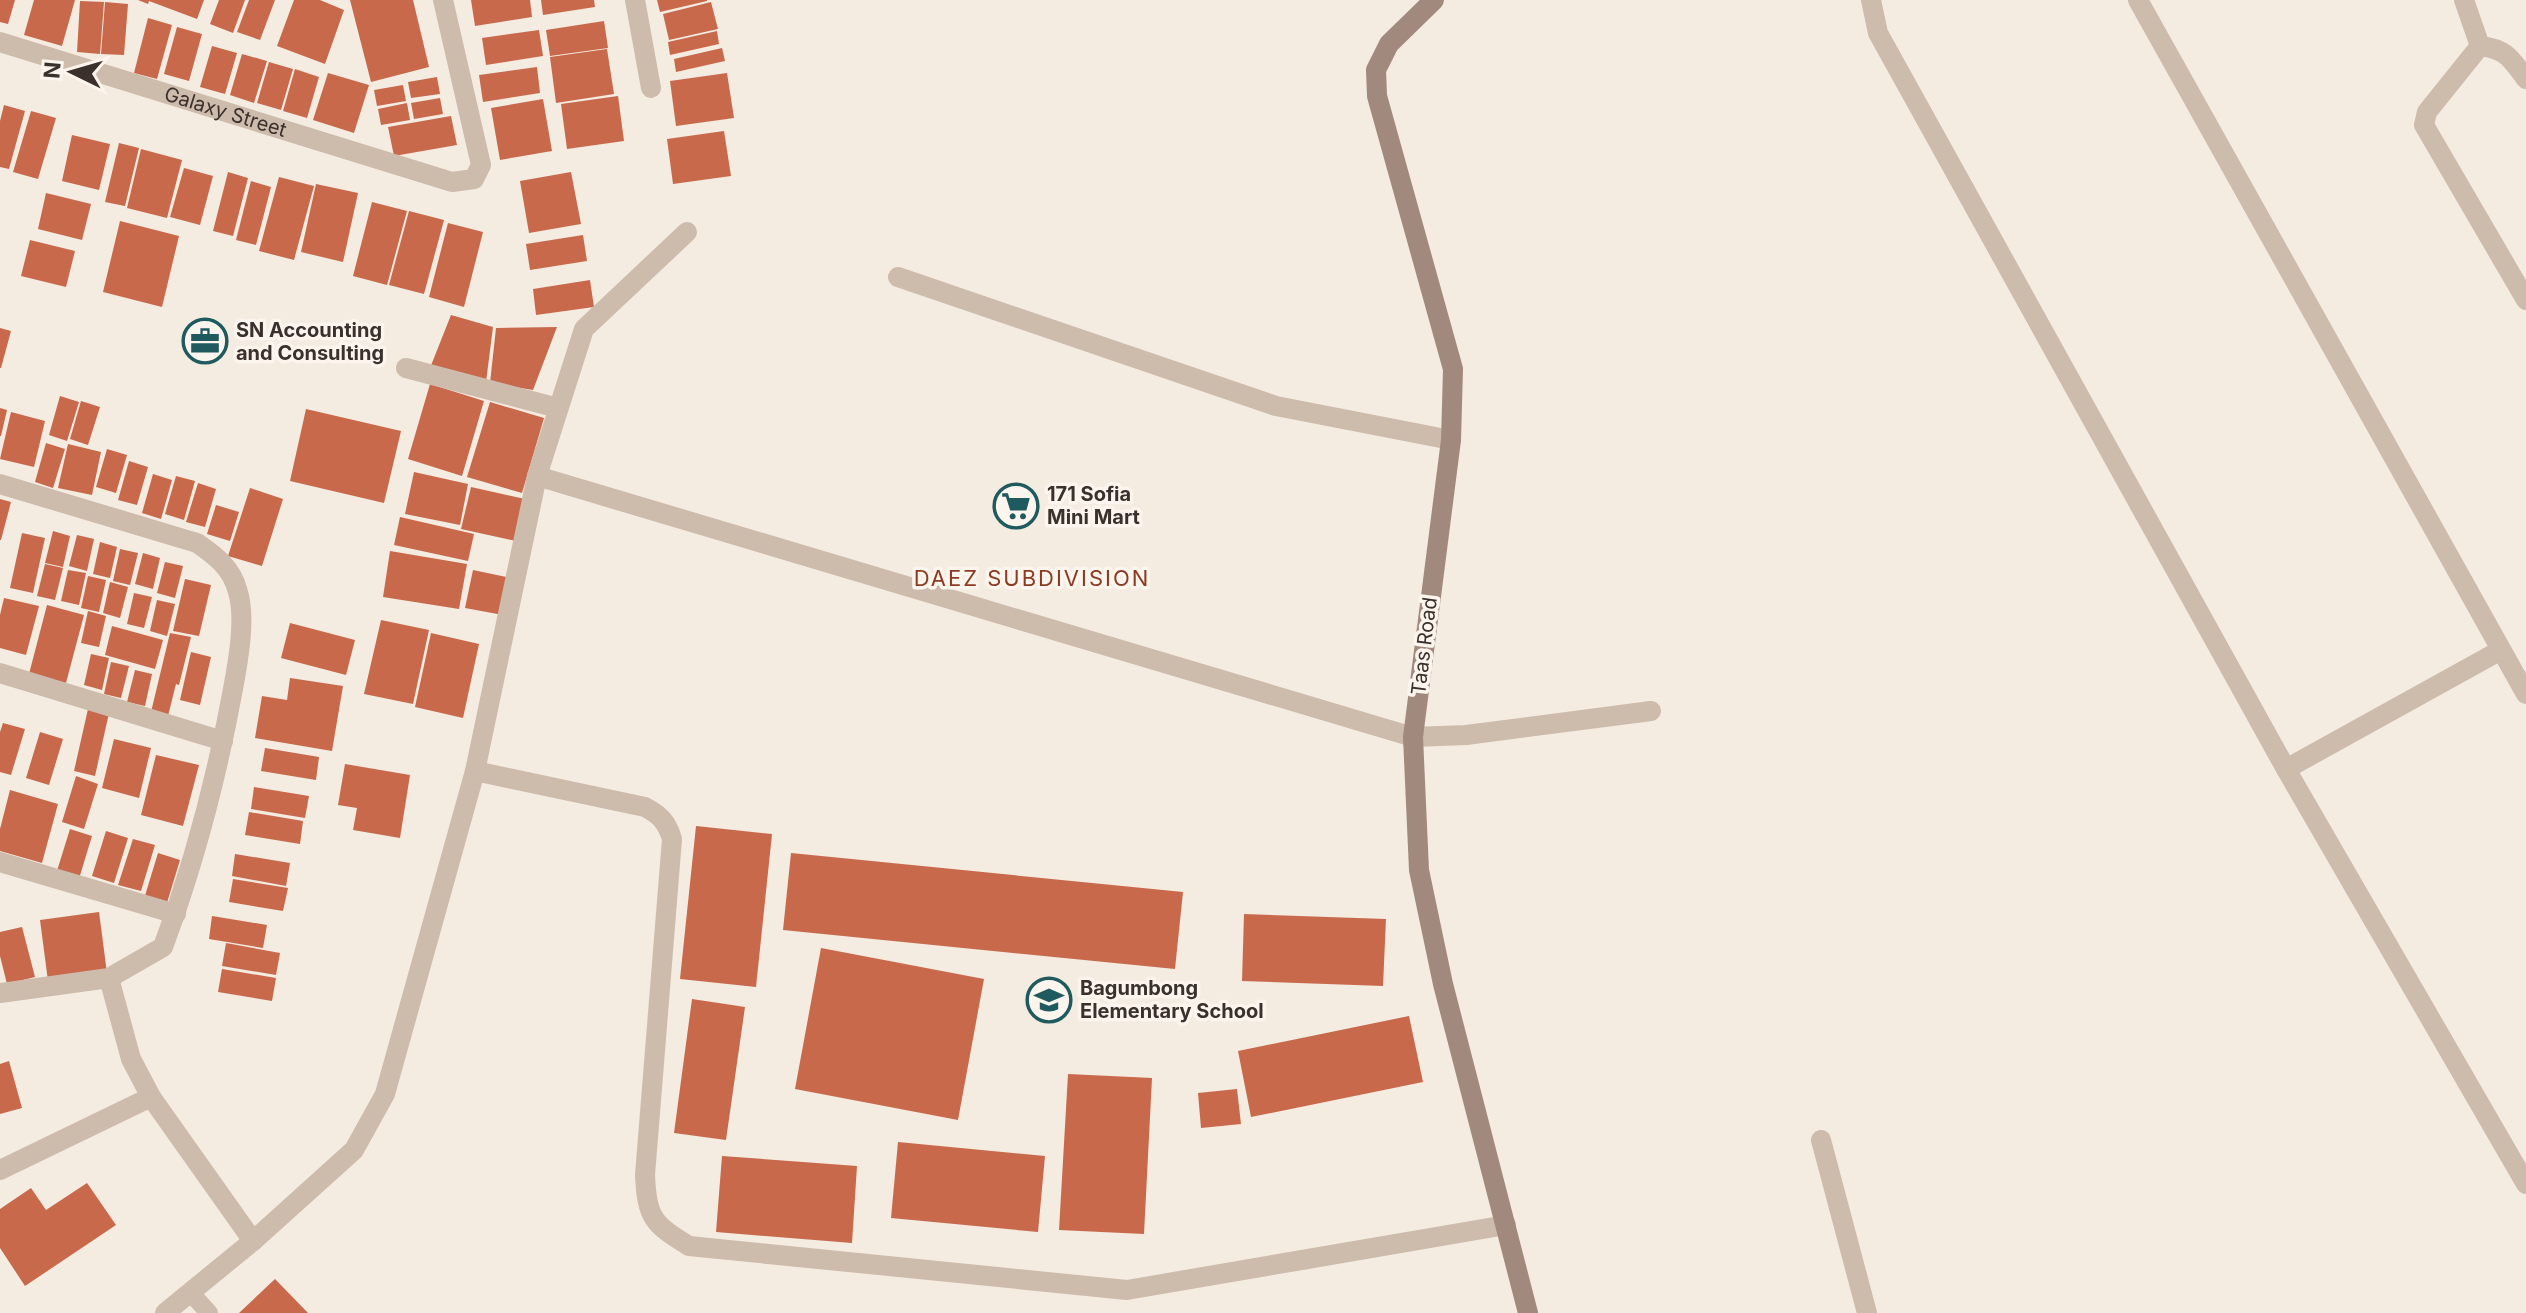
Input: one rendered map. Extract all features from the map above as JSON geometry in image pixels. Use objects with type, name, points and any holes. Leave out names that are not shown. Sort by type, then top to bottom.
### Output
[{"type":"street","name":"Galaxy Street","points":[[0,42],[452,182],[474,179],[481,165],[443,0]]},
{"type":"street","points":[[635,0],[651,88]]},
{"type":"street","name":"Taas Road","points":[[1434,0],[1389,44],[1376,70],[1377,96],[1453,369],[1451,440],[1413,737],[1419,870],[1443,984],[1528,1313]]},
{"type":"street","points":[[1871,0],[1878,33],[2286,769],[2526,1184]]},
{"type":"street","points":[[2138,0],[2526,694]]},
{"type":"street","points":[[2464,0],[2480,46]]},
{"type":"street","points":[[2480,46],[2507,54],[2526,79]]},
{"type":"street","points":[[2480,46],[2427,112],[2424,125],[2526,300]]},
{"type":"street","points":[[165,1313],[253,1241],[354,1150],[385,1094],[475,771],[537,476],[584,329],[687,232]]},
{"type":"street","points":[[898,277],[1276,406],[1451,440]]},
{"type":"street","points":[[406,368],[558,408]]},
{"type":"street","points":[[537,476],[1413,737],[1466,735],[1651,711]]},
{"type":"street","points":[[0,484],[197,543],[223,561],[239,593],[240,645],[223,741],[176,914],[163,947],[109,978],[0,993]]},
{"type":"street","points":[[2286,769],[2501,650]]},
{"type":"street","points":[[0,673],[223,741]]},
{"type":"street","points":[[475,771],[645,807],[668,825],[672,839],[645,1175],[646,1202],[654,1220],[689,1246],[1127,1290],[1506,1225]]},
{"type":"street","points":[[0,862],[176,914]]},
{"type":"street","points":[[109,978],[131,1059],[151,1097],[253,1241]]},
{"type":"street","points":[[0,1170],[151,1097]]},
{"type":"street","points":[[1821,1140],[1867,1313]]},
{"type":"lane","points":[[190,1292],[209,1313]]},
{"type":"building","points":[[0,0],[15,0],[8,24],[0,22]]},
{"type":"building","points":[[34,0],[75,0],[62,46],[24,35]]},
{"type":"building","points":[[138,0],[204,0],[197,19],[149,1],[148,4]]},
{"type":"building","points":[[219,0],[245,0],[233,33],[210,24]]},
{"type":"building","points":[[249,0],[275,0],[260,40],[237,32]]},
{"type":"building","points":[[294,0],[320,0],[344,10],[325,64],[277,46]]},
{"type":"building","points":[[350,0],[413,0],[429,67],[371,82]]},
{"type":"building","points":[[471,0],[530,0],[532,17],[475,26]]},
{"type":"building","points":[[541,0],[594,0],[595,7],[543,15]]},
{"type":"building","points":[[657,0],[707,0],[707,1],[660,12]]},
{"type":"building","points":[[80,1],[104,2],[100,54],[77,52]]},
{"type":"building","points":[[105,2],[128,4],[124,55],[101,54]]},
{"type":"building","points":[[711,2],[718,29],[669,40],[663,14]]},
{"type":"building","points":[[148,18],[172,25],[157,79],[134,73]]},
{"type":"building","points":[[604,21],[608,48],[550,56],[546,30]]},
{"type":"building","points":[[177,27],[202,34],[189,81],[164,74]]},
{"type":"building","points":[[539,30],[543,56],[486,65],[482,38]]},
{"type":"building","points":[[717,31],[719,44],[670,55],[668,42]]},
{"type":"building","points":[[212,46],[237,53],[225,94],[200,87]]},
{"type":"building","points":[[722,48],[725,61],[676,72],[674,59]]},
{"type":"building","points":[[607,49],[614,94],[556,103],[550,57]]},
{"type":"building","points":[[242,54],[267,61],[254,103],[230,95]]},
{"type":"building","points":[[269,62],[293,69],[281,110],[257,103]]},
{"type":"building","points":[[537,67],[540,93],[483,102],[479,75]]},
{"type":"building","points":[[295,69],[319,77],[307,118],[283,111]]},
{"type":"building","points":[[328,73],[369,85],[354,133],[313,120]]},
{"type":"building","points":[[727,73],[734,118],[676,126],[670,81]]},
{"type":"building","points":[[437,77],[440,94],[411,98],[408,82]]},
{"type":"building","points":[[403,85],[406,101],[377,106],[374,90]]},
{"type":"building","points":[[618,96],[624,141],[567,149],[561,104]]},
{"type":"building","points":[[440,98],[443,114],[414,119],[411,103]]},
{"type":"building","points":[[543,99],[552,151],[500,160],[491,108]]},
{"type":"building","points":[[407,103],[410,120],[381,125],[378,109]]},
{"type":"building","points":[[4,105],[25,111],[9,169],[0,167],[0,121]]},
{"type":"building","points":[[31,111],[56,118],[38,179],[13,172]]},
{"type":"building","points":[[451,116],[457,145],[394,156],[388,127]]},
{"type":"building","points":[[724,131],[731,176],[673,184],[667,139]]},
{"type":"building","points":[[72,135],[110,144],[99,190],[62,181]]},
{"type":"building","points":[[119,143],[139,148],[125,206],[105,202]]},
{"type":"building","points":[[141,149],[182,160],[167,218],[127,208]]},
{"type":"building","points":[[184,168],[213,176],[200,225],[170,217]]},
{"type":"building","points":[[228,172],[248,178],[233,236],[213,231]]},
{"type":"building","points":[[571,172],[581,224],[529,233],[520,181]]},
{"type":"building","points":[[279,177],[314,186],[294,260],[259,251]]},
{"type":"building","points":[[251,181],[271,187],[256,245],[236,240]]},
{"type":"building","points":[[316,184],[358,193],[343,262],[301,252]]},
{"type":"building","points":[[46,193],[91,204],[82,240],[38,229]]},
{"type":"building","points":[[372,202],[407,211],[387,285],[353,276]]},
{"type":"building","points":[[409,211],[444,220],[424,294],[389,285]]},
{"type":"building","points":[[120,221],[179,236],[162,307],[103,292]]},
{"type":"building","points":[[448,223],[483,232],[464,307],[429,297]]},
{"type":"building","points":[[583,235],[587,261],[530,270],[526,244]]},
{"type":"building","points":[[30,240],[75,251],[66,287],[21,276]]},
{"type":"building","points":[[590,280],[594,307],[536,315],[533,289]]},
{"type":"building","points":[[451,315],[493,327],[486,382],[430,368]]},
{"type":"building","points":[[557,327],[533,390],[490,383],[496,328]]},
{"type":"building","points":[[0,328],[11,331],[1,368],[0,368]]},
{"type":"building","points":[[430,384],[484,401],[462,476],[408,459]]},
{"type":"building","points":[[60,396],[79,402],[67,441],[49,435]]},
{"type":"building","points":[[81,401],[100,407],[88,445],[70,439]]},
{"type":"building","points":[[490,402],[544,418],[522,493],[467,477]]},
{"type":"building","points":[[0,408],[7,410],[1,436],[0,436]]},
{"type":"building","points":[[306,409],[401,431],[384,503],[290,481]]},
{"type":"building","points":[[11,412],[45,421],[34,467],[0,459]]},
{"type":"building","points":[[46,443],[65,449],[53,488],[35,482]]},
{"type":"building","points":[[68,444],[101,452],[92,495],[58,488]]},
{"type":"building","points":[[107,449],[127,455],[116,493],[96,487]]},
{"type":"building","points":[[129,461],[148,467],[137,505],[118,500]]},
{"type":"building","points":[[414,472],[468,484],[460,525],[405,514]]},
{"type":"building","points":[[153,474],[172,480],[161,519],[142,513]]},
{"type":"building","points":[[176,476],[195,481],[184,520],[165,514]]},
{"type":"building","points":[[198,483],[216,489],[205,527],[186,522]]},
{"type":"building","points":[[471,487],[525,499],[516,541],[461,529]]},
{"type":"building","points":[[250,488],[283,499],[262,566],[228,556]]},
{"type":"building","points":[[0,499],[11,502],[1,540],[0,540]]},
{"type":"building","points":[[216,505],[239,512],[230,541],[207,534]]},
{"type":"building","points":[[400,517],[474,534],[468,561],[394,545]]},
{"type":"building","points":[[53,531],[70,536],[63,567],[45,563]]},
{"type":"building","points":[[22,533],[45,538],[33,593],[10,588]]},
{"type":"building","points":[[77,535],[94,539],[87,571],[69,566]]},
{"type":"building","points":[[100,542],[117,547],[110,578],[93,574]]},
{"type":"building","points":[[120,549],[138,553],[130,585],[113,581]]},
{"type":"building","points":[[390,551],[467,564],[459,609],[383,597]]},
{"type":"building","points":[[143,553],[160,558],[153,589],[135,584]]},
{"type":"building","points":[[165,562],[183,566],[175,598],[157,593]]},
{"type":"building","points":[[45,564],[63,568],[55,600],[37,596]]},
{"type":"building","points":[[68,570],[86,573],[79,605],[61,601]]},
{"type":"building","points":[[473,570],[511,578],[503,615],[465,608]]},
{"type":"building","points":[[88,576],[106,580],[99,612],[81,608]]},
{"type":"building","points":[[185,579],[211,585],[199,636],[173,631]]},
{"type":"building","points":[[110,582],[128,587],[120,618],[103,613]]},
{"type":"building","points":[[134,593],[152,597],[144,628],[127,624]]},
{"type":"building","points":[[4,598],[39,606],[26,655],[0,648],[0,615]]},
{"type":"building","points":[[157,600],[175,604],[167,636],[150,631]]},
{"type":"building","points":[[47,605],[84,615],[66,683],[29,674]]},
{"type":"building","points":[[88,611],[106,616],[99,647],[81,643]]},
{"type":"building","points":[[381,620],[429,630],[413,704],[364,694]]},
{"type":"building","points":[[290,623],[355,640],[346,675],[281,658]]},
{"type":"building","points":[[112,626],[163,640],[155,669],[105,655]]},
{"type":"building","points":[[170,633],[191,637],[168,716],[151,712]]},
{"type":"building","points":[[431,633],[479,644],[463,718],[415,707]]},
{"type":"building","points":[[191,652],[211,657],[200,705],[180,700]]},
{"type":"building","points":[[91,654],[109,658],[102,690],[84,685]]},
{"type":"building","points":[[111,662],[129,666],[121,698],[104,694]]},
{"type":"building","points":[[135,670],[152,674],[145,706],[127,702]]},
{"type":"building","points":[[290,678],[343,686],[332,751],[255,738],[262,696],[287,700]]},
{"type":"building","points":[[88,709],[109,713],[95,776],[74,771]]},
{"type":"building","points":[[3,723],[25,729],[11,775],[0,772],[0,732]]},
{"type":"building","points":[[40,732],[63,739],[49,785],[26,778]]},
{"type":"building","points":[[114,739],[151,748],[139,798],[102,788]]},
{"type":"building","points":[[265,748],[319,757],[316,780],[261,771]]},
{"type":"building","points":[[156,755],[199,765],[183,826],[141,815]]},
{"type":"building","points":[[345,764],[410,775],[400,838],[353,830],[357,808],[338,805]]},
{"type":"building","points":[[76,776],[98,784],[84,829],[62,822]]},
{"type":"building","points":[[254,787],[309,796],[305,818],[251,809]]},
{"type":"building","points":[[10,790],[58,804],[42,863],[0,851],[0,829]]},
{"type":"building","points":[[249,812],[303,821],[300,844],[245,835]]},
{"type":"building","points":[[696,826],[772,834],[756,987],[680,979]]},
{"type":"building","points":[[70,829],[92,836],[78,882],[56,874]]},
{"type":"building","points":[[106,831],[128,838],[114,883],[92,876]]},
{"type":"building","points":[[133,839],[155,845],[141,891],[118,885]]},
{"type":"building","points":[[158,853],[180,860],[166,906],[144,899]]},
{"type":"building","points":[[791,853],[1183,892],[1175,969],[783,930]]},
{"type":"building","points":[[235,854],[290,863],[286,886],[232,876]]},
{"type":"building","points":[[233,879],[288,888],[283,911],[229,902]]},
{"type":"building","points":[[99,912],[107,973],[48,981],[40,920]]},
{"type":"building","points":[[1244,914],[1386,919],[1383,986],[1242,981]]},
{"type":"building","points":[[212,916],[267,925],[263,948],[209,939]]},
{"type":"building","points":[[22,927],[35,977],[7,984],[0,956],[0,932]]},
{"type":"building","points":[[226,943],[280,953],[276,975],[222,966]]},
{"type":"building","points":[[821,948],[984,979],[958,1120],[795,1089]]},
{"type":"building","points":[[222,969],[276,978],[272,1001],[218,992]]},
{"type":"building","points":[[692,999],[745,1007],[726,1140],[674,1133]]},
{"type":"building","points":[[1409,1016],[1423,1082],[1251,1117],[1238,1051]]},
{"type":"building","points":[[9,1061],[22,1108],[0,1114],[0,1064]]},
{"type":"building","points":[[1068,1074],[1152,1078],[1144,1234],[1059,1230]]},
{"type":"building","points":[[1237,1089],[1241,1124],[1201,1128],[1198,1093]]},
{"type":"building","points":[[898,1142],[1045,1156],[1038,1232],[891,1218]]},
{"type":"building","points":[[722,1156],[857,1166],[852,1243],[716,1232]]},
{"type":"building","points":[[87,1183],[116,1225],[25,1286],[0,1248],[0,1209],[31,1188],[46,1210]]},
{"type":"building","points":[[275,1279],[308,1313],[239,1313]]},
{"type":"place","name":"SN Accounting and Consulting","points":[[205,341]]},
{"type":"place","name":"171 Sofia Mini Mart","points":[[1016,506]]},
{"type":"place","name":"Bagumbong Elementary School","points":[[1049,1000]]},
{"type":"district","name":"DAEZ SUBDIVISION","points":[[1032,578]]}]
